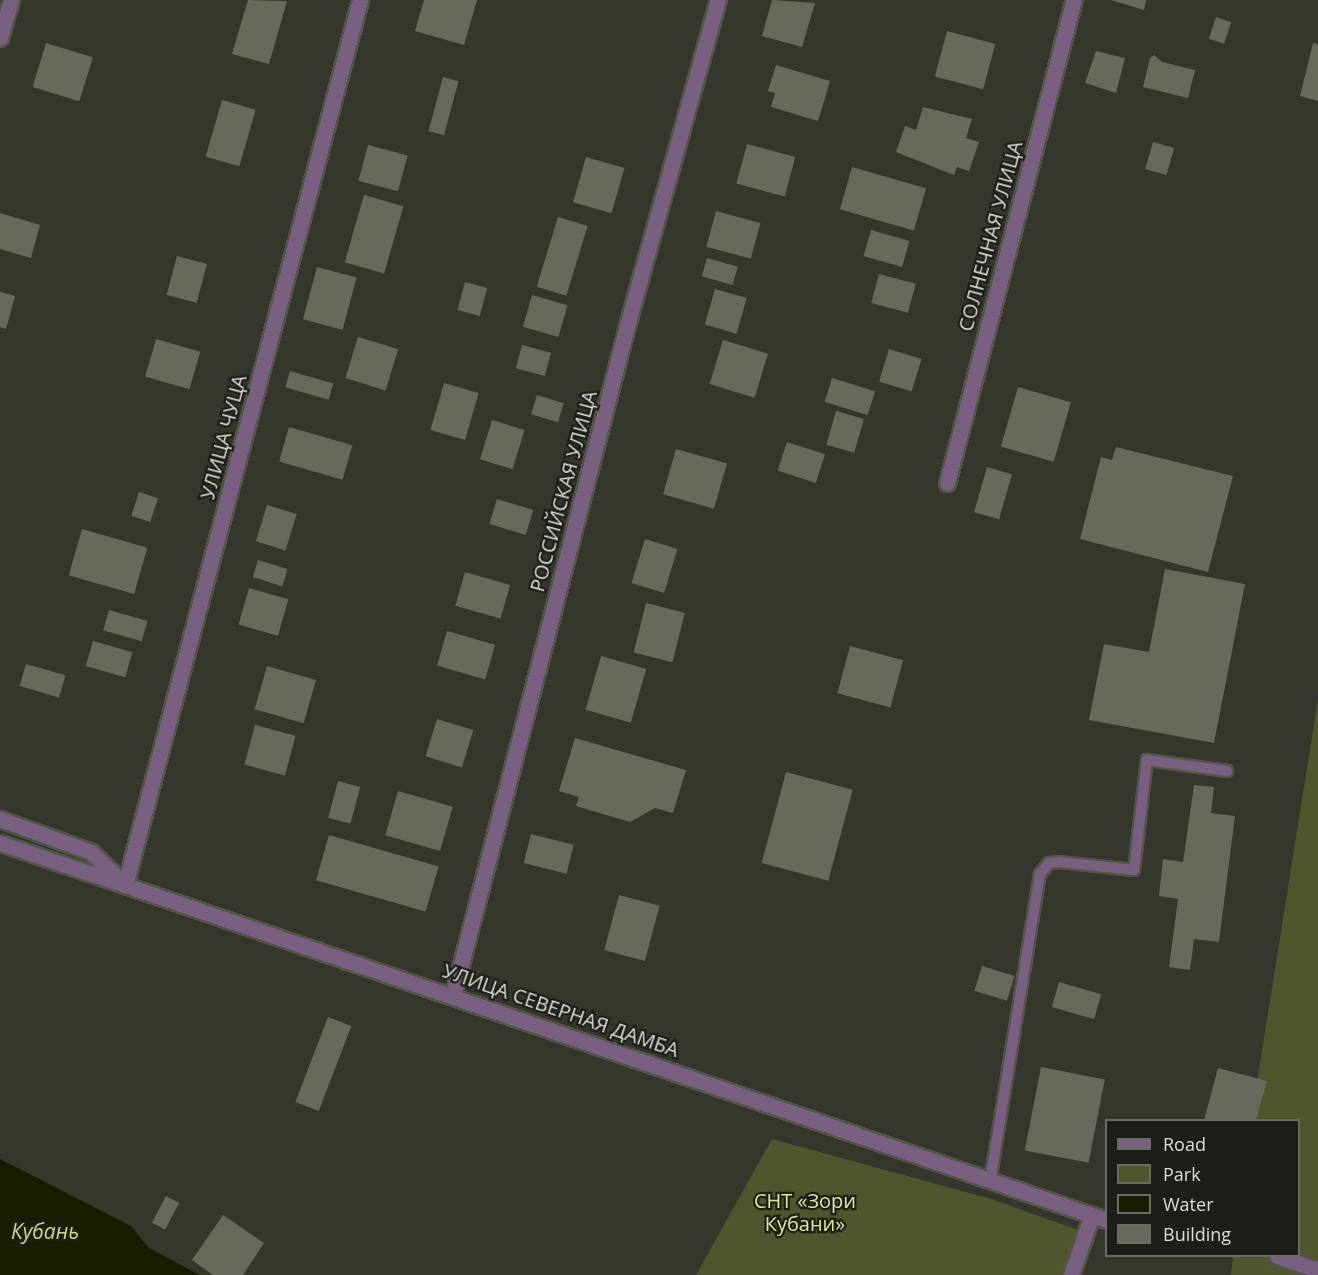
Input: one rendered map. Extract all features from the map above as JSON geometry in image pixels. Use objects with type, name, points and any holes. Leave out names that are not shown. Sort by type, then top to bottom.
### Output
[{"type":"street","points":[[0,38],[11,0]]},
{"type":"street","name":"УЛИЦА ЧУЦА","points":[[125,885],[360,0]]},
{"type":"street","name":"РОССИЙСКАЯ УЛИЦА","points":[[453,995],[628,322],[718,0]]},
{"type":"street","name":"СОЛНЕЧНАЯ УЛИЦА","points":[[947,483],[1074,0]]},
{"type":"street","points":[[0,819],[91,852],[125,885]]},
{"type":"street","name":"УЛИЦА СЕВЕРНАЯ ДАМБА","points":[[0,843],[453,995],[1099,1218]]},
{"type":"street","points":[[1071,1275],[1099,1218]]},
{"type":"street","points":[[1280,1257],[1318,1270]]},
{"type":"lane","points":[[990,1182],[1040,874],[1049,863],[1060,862],[1134,870],[1147,760],[1227,771]]},
{"type":"green space","points":[[1318,699],[1318,1275],[1231,1275],[1233,1257],[1300,1257],[1300,1119],[1251,1119]]},
{"type":"green space","name":"СНТ «Зори Кубани»","points":[[772,1139],[988,1198],[1073,1228],[1095,1240],[1081,1275],[696,1275]]},
{"type":"water","name":"Кубань","points":[[0,1159],[131,1226],[149,1248],[200,1275],[0,1275]]},
{"type":"building","points":[[248,0],[287,1],[269,64],[232,54]]},
{"type":"building","points":[[424,0],[477,0],[464,45],[415,31]]},
{"type":"building","points":[[772,0],[815,3],[802,47],[762,36]]},
{"type":"building","points":[[1111,0],[1146,0],[1144,10]]},
{"type":"building","points":[[1216,17],[1231,22],[1224,44],[1209,39]]},
{"type":"building","points":[[947,31],[995,44],[983,89],[935,76]]},
{"type":"building","points":[[46,43],[93,57],[79,101],[33,87]]},
{"type":"building","points":[[1313,43],[1318,44],[1318,101],[1300,96]]},
{"type":"building","points":[[1096,51],[1125,58],[1116,93],[1085,83]]},
{"type":"building","points":[[1154,55],[1162,62],[1195,70],[1188,98],[1143,87],[1150,58]]},
{"type":"building","points":[[776,65],[830,81],[818,121],[771,107],[775,93],[768,91]]},
{"type":"building","points":[[443,77],[458,81],[444,135],[429,131]]},
{"type":"building","points":[[222,100],[256,110],[239,166],[206,157]]},
{"type":"building","points":[[923,107],[972,119],[966,138],[979,142],[969,171],[957,167],[954,175],[896,152],[905,126],[916,130]]},
{"type":"building","points":[[1153,142],[1174,148],[1166,175],[1145,169]]},
{"type":"building","points":[[747,144],[795,157],[785,197],[736,184]]},
{"type":"building","points":[[368,145],[408,156],[398,191],[358,181]]},
{"type":"building","points":[[586,157],[624,168],[611,213],[573,202]]},
{"type":"building","points":[[852,167],[926,188],[914,231],[840,209]]},
{"type":"building","points":[[364,195],[403,206],[384,274],[345,262]]},
{"type":"building","points":[[716,211],[760,223],[751,259],[706,247]]},
{"type":"building","points":[[0,213],[40,225],[31,258],[0,249]]},
{"type":"building","points":[[558,217],[588,226],[566,296],[537,287]]},
{"type":"building","points":[[871,230],[909,241],[902,267],[864,256]]},
{"type":"building","points":[[177,256],[207,264],[197,303],[167,295]]},
{"type":"building","points":[[707,258],[738,267],[733,285],[702,276]]},
{"type":"building","points":[[317,267],[357,278],[343,330],[303,319]]},
{"type":"building","points":[[879,274],[916,284],[908,313],[871,303]]},
{"type":"building","points":[[465,282],[487,288],[480,316],[457,310]]},
{"type":"building","points":[[715,289],[747,298],[737,334],[705,325]]},
{"type":"building","points":[[0,292],[15,296],[6,329],[0,327]]},
{"type":"building","points":[[532,295],[568,305],[558,337],[523,327]]},
{"type":"building","points":[[358,337],[398,349],[386,390],[345,378]]},
{"type":"building","points":[[156,339],[200,352],[189,389],[145,376]]},
{"type":"building","points":[[723,340],[768,354],[754,398],[710,384]]},
{"type":"building","points":[[522,345],[551,353],[545,376],[516,368]]},
{"type":"building","points":[[889,349],[922,359],[912,391],[879,382]]},
{"type":"building","points":[[290,371],[333,383],[329,400],[285,387]]},
{"type":"building","points":[[832,378],[875,391],[868,415],[825,402]]},
{"type":"building","points":[[444,383],[479,393],[465,440],[430,430]]},
{"type":"building","points":[[1018,387],[1071,402],[1054,462],[1001,447]]},
{"type":"building","points":[[537,395],[564,403],[558,422],[531,414]]},
{"type":"building","points":[[836,411],[864,419],[854,453],[826,445]]},
{"type":"building","points":[[492,420],[525,430],[513,469],[480,459]]},
{"type":"building","points":[[289,427],[352,445],[343,480],[279,462]]},
{"type":"building","points":[[787,442],[825,454],[816,483],[778,471]]},
{"type":"building","points":[[1116,447],[1233,476],[1208,572],[1080,539],[1101,457],[1112,460]]},
{"type":"building","points":[[676,449],[727,464],[714,509],[663,494]]},
{"type":"building","points":[[987,467],[1012,474],[999,519],[974,512]]},
{"type":"building","points":[[139,492],[158,498],[150,522],[131,516]]},
{"type":"building","points":[[497,499],[533,510],[526,535],[489,524]]},
{"type":"building","points":[[267,505],[297,514],[286,550],[256,541]]},
{"type":"building","points":[[82,529],[147,548],[134,594],[69,575]]},
{"type":"building","points":[[645,539],[678,549],[664,593],[632,583]]},
{"type":"building","points":[[258,560],[288,569],[282,586],[253,577]]},
{"type":"building","points":[[1165,569],[1245,584],[1214,743],[1089,720],[1104,644],[1149,652]]},
{"type":"building","points":[[465,572],[510,585],[501,619],[455,606]]},
{"type":"building","points":[[249,588],[288,599],[278,636],[239,625]]},
{"type":"building","points":[[646,603],[685,613],[672,662],[634,652]]},
{"type":"building","points":[[109,610],[147,621],[142,641],[103,630]]},
{"type":"building","points":[[447,631],[495,645],[485,679],[437,666]]},
{"type":"building","points":[[93,641],[132,652],[125,677],[86,666]]},
{"type":"building","points":[[850,646],[903,660],[890,708],[837,693]]},
{"type":"building","points":[[601,656],[646,669],[631,723],[586,710]]},
{"type":"building","points":[[26,664],[65,675],[59,697],[20,686]]},
{"type":"building","points":[[267,666],[316,680],[304,723],[255,709]]},
{"type":"building","points":[[437,719],[473,730],[462,767],[426,756]]},
{"type":"building","points":[[255,725],[296,736],[285,775],[244,765]]},
{"type":"building","points":[[575,738],[686,770],[673,813],[655,808],[630,822],[576,806],[579,797],[559,791]]},
{"type":"building","points":[[786,772],[853,790],[828,881],[762,863]]},
{"type":"building","points":[[338,781],[360,787],[350,824],[328,818]]},
{"type":"building","points":[[1194,785],[1214,787],[1211,813],[1235,816],[1219,942],[1194,939],[1190,970],[1169,967],[1178,899],[1159,896],[1163,859],[1183,862]]},
{"type":"building","points":[[398,791],[453,807],[440,851],[385,835]]},
{"type":"building","points":[[531,834],[574,845],[566,874],[524,863]]},
{"type":"building","points":[[329,835],[439,866],[426,912],[316,880]]},
{"type":"building","points":[[619,895],[660,906],[645,961],[604,950]]},
{"type":"building","points":[[982,966],[1015,976],[1007,1001],[974,991]]},
{"type":"building","points":[[1059,982],[1101,994],[1094,1019],[1052,1007]]},
{"type":"building","points":[[328,1017],[351,1026],[319,1111],[295,1102]]},
{"type":"building","points":[[1041,1067],[1105,1079],[1089,1163],[1025,1150]]},
{"type":"building","points":[[1218,1068],[1267,1081],[1256,1119],[1204,1119]]},
{"type":"building","points":[[166,1196],[179,1203],[165,1230],[152,1222]]},
{"type":"building","points":[[223,1215],[264,1243],[243,1275],[213,1275],[192,1260]]}]
